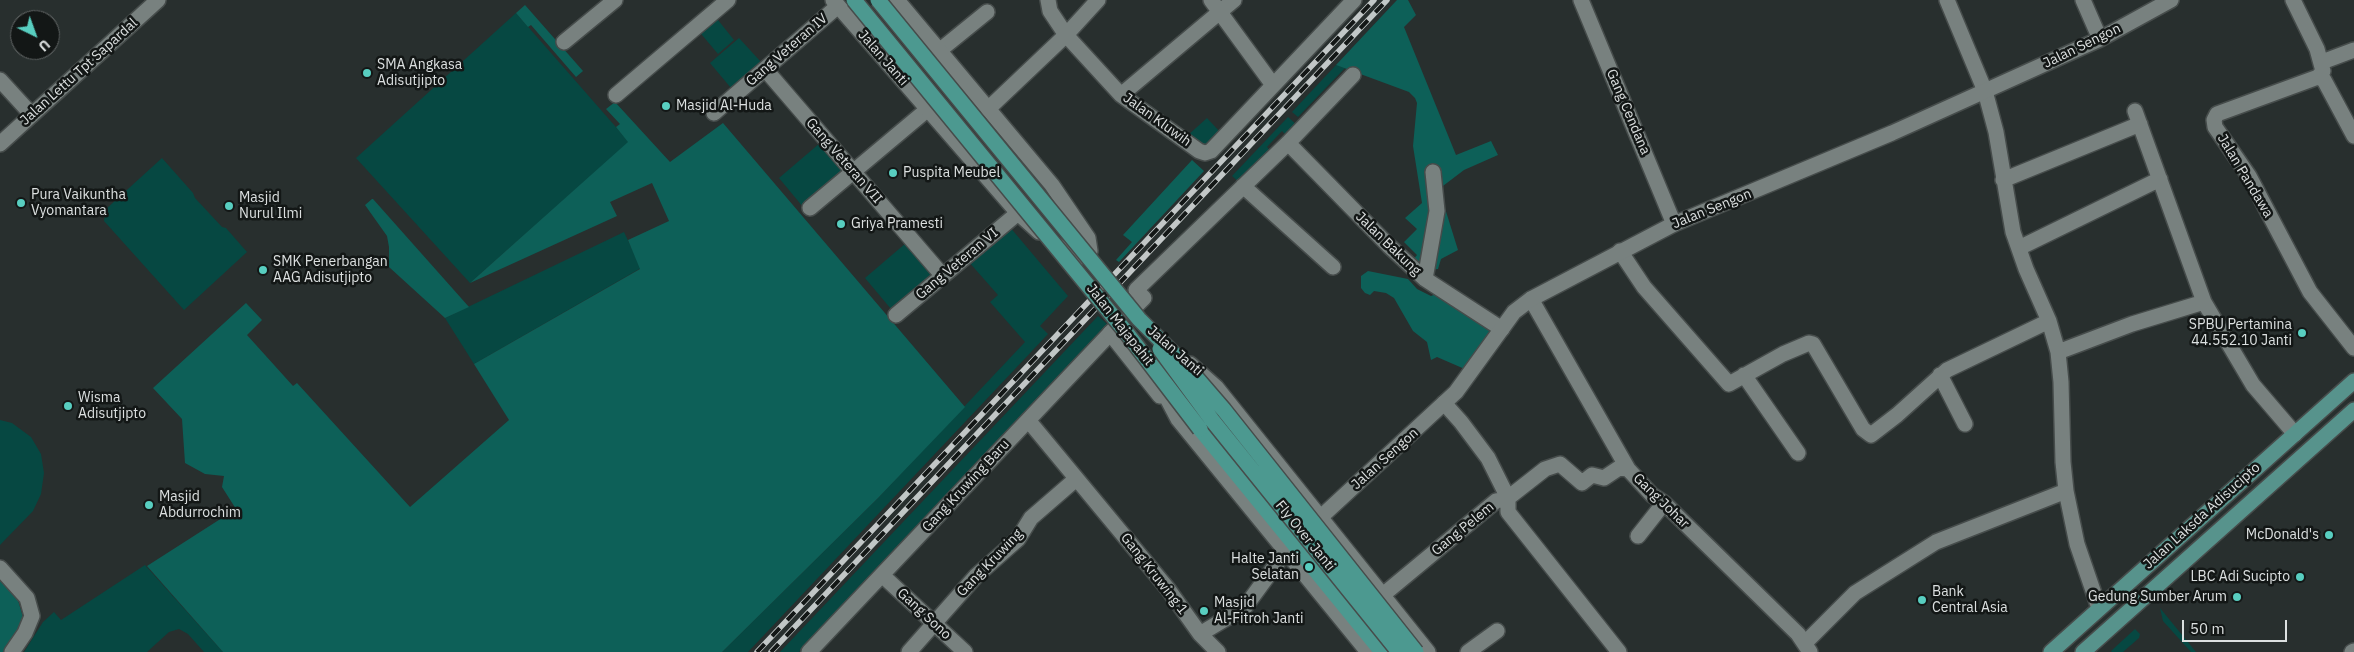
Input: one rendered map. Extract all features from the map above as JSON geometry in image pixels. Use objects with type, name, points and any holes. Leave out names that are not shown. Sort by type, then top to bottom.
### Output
[{"type":"highway","name":"Jalan Majapahit","points":[[854,0],[1089,286],[1200,429],[1382,652]]},
{"type":"highway","name":"Jalan Majapahit","points":[[878,0],[1212,420]]},
{"type":"highway","name":"Jalan Majapahit","points":[[1131,317],[1186,366],[1416,652]]},
{"type":"highway","name":"Fly Over Janti","points":[[1212,420],[1399,652]]},
{"type":"main road","name":"Jalan Laksda Adisucipto","points":[[2051,652],[2354,381]]},
{"type":"main road","name":"Jalan Laksda Adisucipto","points":[[2083,652],[2354,410]]},
{"type":"main road","points":[[2290,438],[2300,458]]},
{"type":"main road","points":[[2270,456],[2285,472]]},
{"type":"street","name":"Jalan Lettu Tpt Sapardal","points":[[0,144],[158,0]]},
{"type":"street","points":[[564,42],[615,0]]},
{"type":"street","points":[[616,95],[728,0]]},
{"type":"street","name":"Gang Veteran IV","points":[[714,113],[839,7],[866,0]]},
{"type":"street","name":"Jalan Janti","points":[[839,7],[1030,226],[1068,254],[1077,257],[1088,256],[1090,251],[1088,238],[1052,185],[896,0]]},
{"type":"street","name":"Jalan Kluwih","points":[[1048,0],[1050,11],[1066,35],[1121,95],[1199,151],[1206,153],[1211,151],[1273,86]]},
{"type":"street","points":[[988,109],[1066,35],[1098,0]]},
{"type":"street","points":[[1121,95],[1215,6],[1234,0]]},
{"type":"street","points":[[1215,6],[1273,86],[1354,0]]},
{"type":"street","name":"Gang Cendana","points":[[1581,0],[1674,224]]},
{"type":"street","points":[[1947,0],[1985,91],[1996,132],[2013,232],[2049,321],[2058,352],[2066,491],[2077,544],[2099,608]]},
{"type":"street","points":[[2083,0],[2100,39]]},
{"type":"street","name":"Jalan Sengon","points":[[1322,516],[1462,385],[1514,312],[1532,299],[1674,224],[1892,133],[2100,39],[2171,0]]},
{"type":"street","points":[[2293,0],[2324,80],[2354,136]]},
{"type":"street","points":[[939,52],[987,12]]},
{"type":"street","points":[[2320,70],[2354,50]]},
{"type":"street","name":"Gang Veteran VII","points":[[765,69],[943,276]]},
{"type":"street","name":"Jalan Pandawa","points":[[2320,70],[2217,114],[2214,120],[2216,127],[2249,176],[2310,292],[2354,348]]},
{"type":"street","points":[[1333,267],[1243,186],[1288,143],[1353,75]]},
{"type":"street","points":[[0,80],[32,115]]},
{"type":"street","points":[[810,208],[928,109]]},
{"type":"street","points":[[2003,180],[2138,118],[2204,302],[2253,385],[2290,438]]},
{"type":"street","name":"Jalan Bakung","points":[[1288,143],[1389,246],[1425,279],[1502,329]]},
{"type":"street","points":[[1425,279],[1437,211],[1436,184],[1433,172]]},
{"type":"street","points":[[2019,248],[2160,179]]},
{"type":"street","points":[[1018,213],[1033,214],[1045,209],[1050,204],[1052,185]]},
{"type":"street","name":"Gang Kruwing Baru","points":[[809,652],[1110,333],[1131,317],[1144,298],[1136,290],[1243,186]]},
{"type":"street","name":"Gang Veteran VI","points":[[896,315],[1018,213]]},
{"type":"street","points":[[1620,251],[1644,287],[1729,384],[1783,354],[1810,343],[1813,344],[1863,429],[1870,435],[1897,415],[1940,375],[2049,321]]},
{"type":"street","name":"Gang Johar","points":[[1532,299],[1628,469],[1652,495],[1664,503],[1808,648]]},
{"type":"street","points":[[2058,352],[2132,324],[2204,302]]},
{"type":"street","name":"Jalan Janti","points":[[1131,317],[1216,387],[1322,516],[1428,652]]},
{"type":"street","name":"Jalan Janti","points":[[1131,317],[1178,419],[1368,652]]},
{"type":"street","points":[[1110,333],[1178,419]]},
{"type":"street","points":[[1744,375],[1798,453]]},
{"type":"street","points":[[1940,375],[1965,424]]},
{"type":"street","points":[[1178,419],[1178,407],[1185,389],[1200,380],[1207,381],[1216,387]]},
{"type":"street","points":[[1444,403],[1488,458],[1508,498],[1508,512],[1619,652]]},
{"type":"street","name":"Gang Kruwing 1","points":[[1028,420],[1168,589],[1200,634],[1218,652]]},
{"type":"street","name":"Gang Pelem","points":[[1384,594],[1496,501],[1508,498],[1545,469],[1560,464],[1582,483],[1592,475],[1604,478],[1619,468],[1628,469]]},
{"type":"street","name":"Gang Kruwing","points":[[909,652],[933,622],[976,576],[1018,539],[1031,518],[1076,479]]},
{"type":"street","points":[[1808,648],[1855,593],[1936,542],[2066,491]]},
{"type":"street","points":[[1638,536],[1664,503]]},
{"type":"street","points":[[1200,634],[1245,607],[1286,551]]},
{"type":"street","points":[[0,568],[27,598],[32,616],[25,633],[12,652]]},
{"type":"street","name":"Gang Sono","points":[[882,575],[965,652]]},
{"type":"street","points":[[1468,652],[1497,631]]},
{"type":"street","points":[[1387,652],[1412,632]]},
{"type":"green space","points":[[1397,0],[1408,0],[1416,15],[1404,27],[1456,155],[1491,141],[1498,155],[1464,170],[1439,189],[1458,250],[1441,259],[1438,269],[1421,271],[1411,262],[1417,255],[1404,242],[1417,229],[1405,218],[1422,203],[1413,146],[1417,103],[1415,98],[1409,92],[1336,65]]},
{"type":"green space","points":[[525,5],[583,71],[576,77],[531,25],[528,27],[516,13]]},
{"type":"green space","points":[[516,13],[629,142],[470,283],[356,158]]},
{"type":"green space","points":[[714,15],[734,40],[718,54],[697,29]]},
{"type":"green space","points":[[739,38],[761,62],[731,88],[710,63]]},
{"type":"green space","points":[[1336,65],[1345,68],[1298,117],[1292,112]]},
{"type":"green space","points":[[615,102],[670,162],[723,123],[965,407],[878,498],[722,652],[223,652],[147,566],[236,509],[222,487],[224,476],[205,474],[185,463],[182,419],[153,388],[246,303],[262,320],[247,335],[293,386],[297,383],[410,507],[509,420],[474,364],[640,269],[628,240],[669,221],[652,183],[610,202],[617,216],[470,283],[628,142],[616,127],[620,124],[606,109]]},
{"type":"green space","points":[[1288,117],[1298,126],[1288,137],[1282,131],[1267,147],[1272,152],[1241,184],[1232,176]]},
{"type":"green space","points":[[1207,118],[1221,133],[1205,149],[1187,136]]},
{"type":"green space","points":[[820,143],[845,172],[803,207],[779,178]]},
{"type":"green space","points":[[162,158],[193,193],[195,198],[222,227],[226,228],[247,252],[184,310],[104,221],[106,209]]},
{"type":"green space","points":[[1192,160],[1204,171],[1119,262],[1116,260],[1132,242],[1123,235]]},
{"type":"green space","points":[[372,199],[469,307],[445,318],[389,267],[387,236],[365,205]]},
{"type":"green space","points":[[1009,226],[1068,296],[1040,326],[1048,334],[748,652],[722,652],[878,498],[1025,342],[990,302],[998,295],[968,261]]},
{"type":"green space","points":[[624,232],[641,268],[474,364],[445,318]]},
{"type":"green space","points":[[906,243],[932,274],[891,309],[865,278]]},
{"type":"green space","points":[[1368,271],[1408,279],[1417,289],[1431,296],[1436,294],[1496,330],[1467,370],[1437,357],[1431,360],[1427,342],[1413,331],[1394,298],[1386,293],[1374,291],[1370,295],[1361,288],[1361,276]]},
{"type":"green space","points":[[1098,316],[1108,325],[799,652],[780,652]]},
{"type":"green space","points":[[0,420],[12,423],[31,437],[41,454],[44,473],[41,494],[33,511],[0,545]]},
{"type":"green space","points":[[145,565],[223,652],[204,652],[188,634],[179,629],[169,632],[147,652],[24,652],[43,622],[54,612],[61,620]]},
{"type":"green space","points":[[0,580],[17,597],[23,617],[19,629],[3,652],[0,652]]},
{"type":"green space","points":[[2160,608],[2196,652],[2191,652],[2163,621]]},
{"type":"green space","points":[[2135,629],[2140,634],[2139,638],[2123,652],[2111,651]]},
{"type":"railway","points":[[757,652],[1374,0]]},
{"type":"railway","points":[[771,652],[1387,0]]},
{"type":"place","name":"SMA Angkasa Adisutjipto","points":[[367,73]]},
{"type":"place","name":"Masjid Al-Huda","points":[[666,106]]},
{"type":"place","name":"Puspita Meubel","points":[[893,173]]},
{"type":"place","name":"Pura Vaikuntha Vyomantara","points":[[21,203]]},
{"type":"place","name":"Masjid Nurul Ilmi","points":[[229,206]]},
{"type":"place","name":"Griya Pramesti","points":[[841,224]]},
{"type":"place","name":"SMK Penerbangan AAG Adisutjipto","points":[[263,270]]},
{"type":"place","name":"SPBU Pertamina 44.552.10 Janti","points":[[2302,333]]},
{"type":"place","name":"Wisma Adisutjipto","points":[[68,406]]},
{"type":"place","name":"Masjid Abdurrochim","points":[[149,505]]},
{"type":"place","name":"McDonald's","points":[[2329,535]]},
{"type":"place","name":"Halte Janti Selatan","points":[[1309,567]]},
{"type":"place","name":"LBC Adi Sucipto","points":[[2300,577]]},
{"type":"place","name":"Gedung Sumber Arum","points":[[2237,597]]},
{"type":"place","name":"Bank Central Asia","points":[[1922,600]]},
{"type":"place","name":"Masjid Al-Fitroh Janti","points":[[1204,611]]}]
